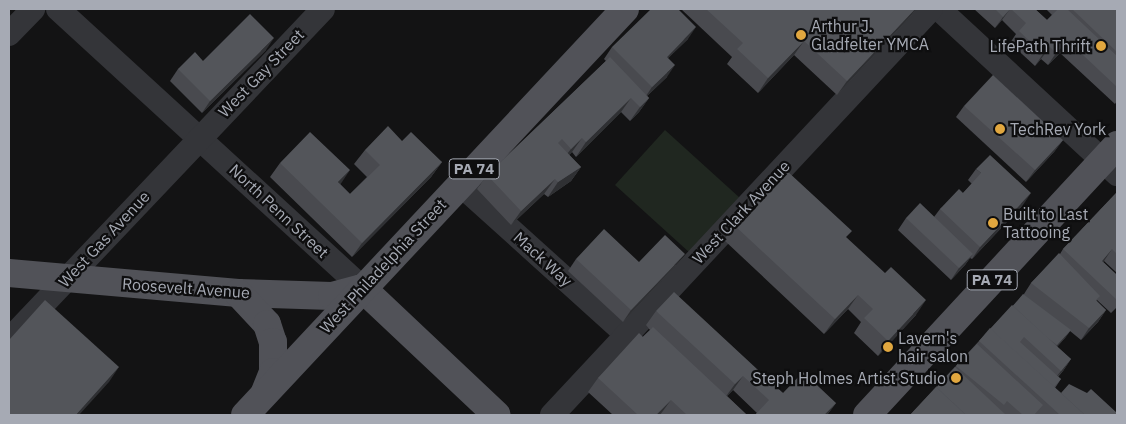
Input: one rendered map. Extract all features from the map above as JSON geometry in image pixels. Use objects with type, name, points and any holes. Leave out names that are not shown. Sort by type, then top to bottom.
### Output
[{"type":"main road","name":"West Philadelphia Street","points":[[245,415],[625,9]]},
{"type":"main road","name":"PA 74","points":[[866,415],[1112,160]]},
{"type":"main road","name":"Roosevelt Avenue","points":[[9,273],[238,293],[332,296],[362,288]]},
{"type":"main road","name":"North Penn Street","points":[[362,288],[497,415]]},
{"type":"main road","points":[[238,293],[267,324],[273,342],[273,372],[264,394]]},
{"type":"street","points":[[9,34],[33,9]]},
{"type":"street","name":"North Penn Street","points":[[58,9],[362,288]]},
{"type":"street","name":"West Gay Street","points":[[199,137],[322,9]]},
{"type":"street","name":"West Clark Avenue","points":[[552,415],[931,9]]},
{"type":"street","points":[[939,9],[1112,160]]},
{"type":"street","name":"West Gas Avenue","points":[[9,340],[199,137]]},
{"type":"street","name":"Mack Way","points":[[460,184],[627,335]]},
{"type":"shaded area","points":[[665,130],[740,198],[690,253],[615,185]]},
{"type":"building","points":[[651,9],[678,9],[696,27],[667,57],[675,65],[652,87],[612,47]]},
{"type":"building","name":"Arthur J. Gladfelter YMCA","points":[[706,9],[915,9],[847,81],[804,41],[768,78],[737,49],[743,43]]},
{"type":"building","points":[[995,9],[1010,9],[1003,17]]},
{"type":"building","points":[[1011,9],[1035,9],[1047,20],[1058,9],[1067,9],[1117,56],[1117,87],[1068,41],[1056,53],[1050,47],[1043,54],[1019,31],[1026,23]]},
{"type":"building","points":[[1072,9],[1117,9],[1117,52]]},
{"type":"building","points":[[250,14],[274,38],[210,101],[178,69],[195,52],[203,61]]},
{"type":"building","points":[[610,57],[649,98],[640,107],[631,98],[586,142],[582,138],[571,149],[562,139],[558,143],[581,167],[558,182],[555,179],[521,211],[487,175]]},
{"type":"building","name":"TechRev York","points":[[993,75],[1063,140],[1035,170],[964,106]]},
{"type":"building","points":[[388,126],[402,141],[411,132],[442,162],[362,243],[280,163],[310,132],[350,170],[338,182],[350,194],[380,165],[365,150]]},
{"type":"building","points":[[990,155],[1031,193],[980,247],[940,209],[959,189],[963,193],[981,173],[976,169]]},
{"type":"building","points":[[786,170],[852,231],[846,237],[885,273],[891,267],[926,300],[888,341],[864,318],[873,309],[858,295],[835,319],[734,225]]},
{"type":"building","points":[[1117,192],[1117,254],[1112,249],[1102,261],[1117,275],[1117,300],[1063,249]]},
{"type":"building","points":[[920,203],[973,254],[959,268],[906,218]]},
{"type":"building","points":[[604,229],[639,262],[665,235],[685,254],[631,310],[576,259]]},
{"type":"building","points":[[1059,253],[1100,296],[1096,300],[1106,310],[1089,328],[1031,283]]},
{"type":"building","points":[[674,292],[783,393],[803,372],[836,403],[824,415],[755,415],[769,400],[743,376],[735,384],[656,311]]},
{"type":"building","points":[[1023,294],[1071,330],[1057,345],[1013,306]]},
{"type":"building","points":[[45,300],[119,367],[76,415],[9,415],[9,340]]},
{"type":"building","points":[[1012,305],[1071,359],[1061,371],[1024,337],[1020,342],[1061,379],[1054,387],[990,329]]},
{"type":"building","points":[[653,327],[747,415],[687,415],[671,400],[656,415],[638,415],[598,378],[639,333],[643,337]]},
{"type":"building","points":[[990,328],[1085,415],[1060,415],[979,341]]},
{"type":"building","points":[[977,344],[1043,405],[1034,415],[1023,415],[1007,401],[1004,405],[956,366]]},
{"type":"building","points":[[955,367],[1006,415],[966,415],[936,387]]},
{"type":"building","points":[[1069,384],[1087,393],[1091,389],[1117,415],[1085,415],[1061,393]]},
{"type":"building","points":[[936,387],[966,415],[910,415]]},
{"type":"place","name":"Arthur J. Gladfelter YMCA","points":[[801,35]]},
{"type":"place","name":"LifePath Thrift","points":[[1101,46]]},
{"type":"place","name":"TechRev York","points":[[1000,129]]},
{"type":"place","name":"Built to Last Tattooing","points":[[993,223]]},
{"type":"place","name":"Lavern's hair salon","points":[[888,347]]},
{"type":"place","name":"Steph Holmes Artist Studio","points":[[956,378]]}]
